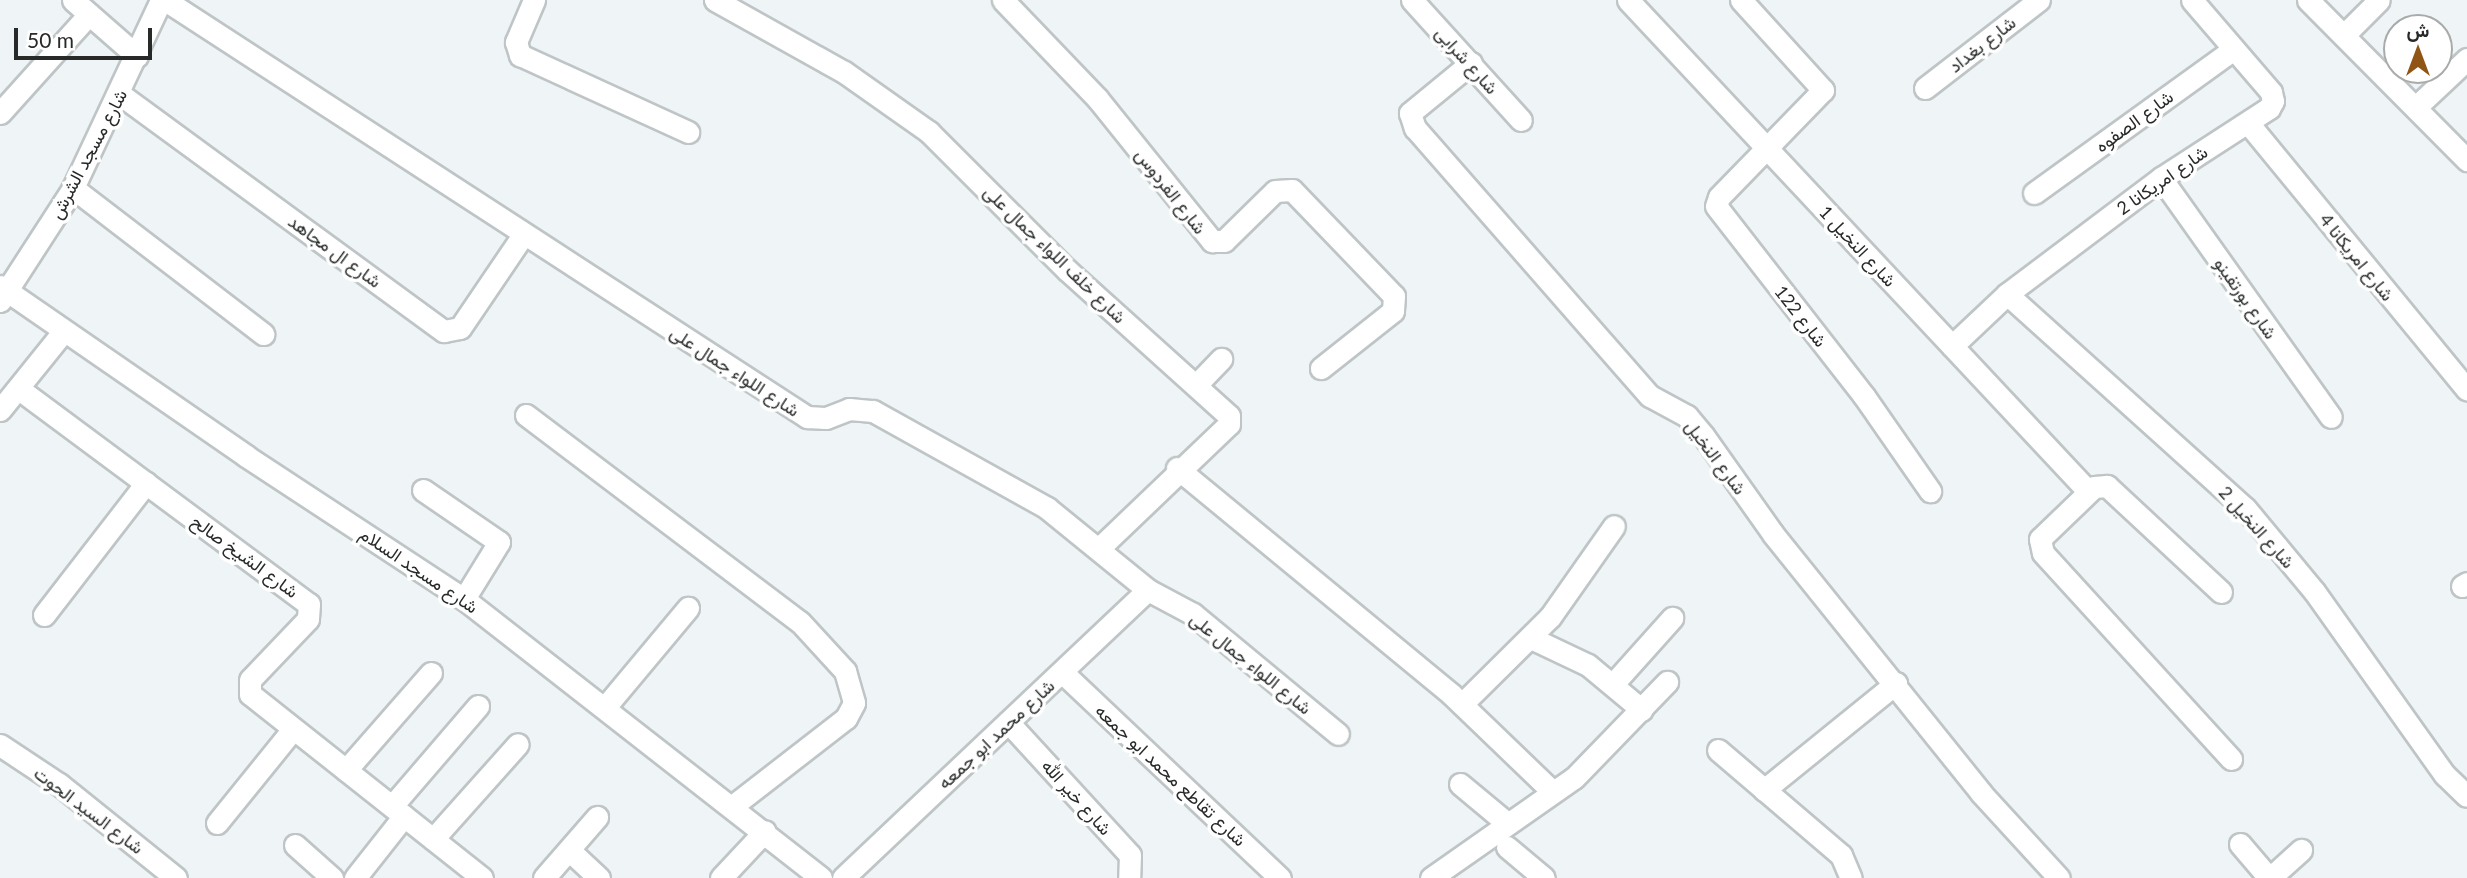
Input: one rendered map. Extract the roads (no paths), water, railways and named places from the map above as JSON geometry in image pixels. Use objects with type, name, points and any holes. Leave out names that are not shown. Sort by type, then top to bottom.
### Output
[{"type":"street","name":"شارع مسجد الشرش","points":[[3,293],[74,188],[121,95],[163,0]]},
{"type":"street","name":"شارع اللواء جمال على","points":[[163,0],[807,417],[827,418],[849,409],[873,411],[1047,508],[1148,590],[1193,614],[1338,734]]},
{"type":"street","points":[[534,0],[516,42],[520,55],[688,132]]},
{"type":"street","name":"شارع خلف اللواء جمال على","points":[[715,0],[844,72],[929,132],[1067,270],[1197,384],[1230,421],[1177,468],[1098,549]]},
{"type":"street","name":"شارع الفردوس","points":[[1003,0],[1097,98],[1212,241],[1224,241],[1275,191],[1292,190],[1394,296],[1393,311],[1321,368]]},
{"type":"street","name":"شارع شرابى","points":[[1412,0],[1521,120]]},
{"type":"street","name":"شارع النخيل 1","points":[[1628,0],[2088,491]]},
{"type":"street","points":[[1741,0],[1823,90],[1767,147]]},
{"type":"street","name":"شارع بغداد","points":[[1925,88],[2039,0]]},
{"type":"street","name":"شارع امريكانا 2","points":[[1952,345],[2007,294],[2161,178],[2248,123],[2273,101],[2234,49],[2192,0]]},
{"type":"street","points":[[2308,0],[2417,106],[2467,160]]},
{"type":"street","points":[[2344,35],[2379,0]]},
{"type":"street","points":[[0,113],[81,7],[137,55]]},
{"type":"street","name":"شارع الصفوه","points":[[2034,193],[2234,49]]},
{"type":"street","points":[[2417,106],[2467,59]]},
{"type":"street","name":"شارع النخيل","points":[[1471,63],[1410,113],[1415,128],[1650,396],[1686,416],[1703,435],[1773,534],[1896,683],[1982,793],[2059,878]]},
{"type":"street","name":"شارع ال مجاهد","points":[[121,95],[443,331],[460,328],[523,235]]},
{"type":"street","name":"شارع امريكانا 4","points":[[2248,123],[2467,390]]},
{"type":"street","name":"شارع 122","points":[[1767,147],[1719,197],[1716,206],[1864,396],[1930,491]]},
{"type":"street","name":"شارع بورتفينو","points":[[2161,178],[2331,417]]},
{"type":"street","points":[[74,188],[263,334]]},
{"type":"street","name":"شارع مسجد السلام","points":[[3,293],[464,599],[734,805],[821,878]]},
{"type":"street","name":"شارع النخيل 2","points":[[2007,294],[2245,508],[2314,591],[2445,775],[2467,796]]},
{"type":"street","points":[[0,410],[63,332]]},
{"type":"street","points":[[1197,384],[1221,359]]},
{"type":"street","name":"شارع الشيخ صالح","points":[[19,388],[309,604],[308,619],[248,687],[255,700],[482,878]]},
{"type":"street","points":[[527,415],[800,622],[845,671],[854,703],[846,718],[734,805]]},
{"type":"street","points":[[1177,468],[1462,704],[1553,792]]},
{"type":"street","points":[[44,615],[146,483]]},
{"type":"street","points":[[2221,592],[2110,488],[2098,485],[2088,491],[2043,535],[2040,549],[2231,759]]},
{"type":"street","points":[[423,490],[495,535],[499,542],[464,599]]},
{"type":"street","points":[[1462,704],[1531,638],[1614,526]]},
{"type":"street","name":"شارع محمد ابو جمعه","points":[[843,878],[1148,590]]},
{"type":"street","points":[[606,706],[688,608]]},
{"type":"street","points":[[1613,684],[1672,618]]},
{"type":"street","points":[[1531,638],[1588,665],[1642,710]]},
{"type":"street","name":"شارع تقاطع محمد ابو جمعه","points":[[1062,672],[1280,878]]},
{"type":"street","points":[[346,770],[431,673]]},
{"type":"street","points":[[1431,878],[1553,792],[1606,748],[1667,682]]},
{"type":"street","points":[[1765,790],[1896,683]]},
{"type":"street","points":[[355,878],[398,811],[478,706]]},
{"type":"street","name":"شارع خير الله","points":[[1008,722],[1130,855],[1129,878]]},
{"type":"street","points":[[217,823],[293,729]]},
{"type":"street","points":[[433,839],[518,744]]},
{"type":"street","name":"شارع السيد الحوت","points":[[0,745],[59,785],[176,878]]},
{"type":"street","points":[[1718,750],[1841,855],[1851,878]]},
{"type":"street","points":[[1460,785],[1508,824]]},
{"type":"street","points":[[544,878],[597,817]]},
{"type":"street","points":[[722,878],[765,831]]},
{"type":"street","points":[[2240,844],[2270,878],[2301,850]]},
{"type":"street","points":[[295,845],[332,878]]},
{"type":"street","points":[[1507,846],[1544,878]]},
{"type":"street","points":[[569,850],[599,878]]}]
